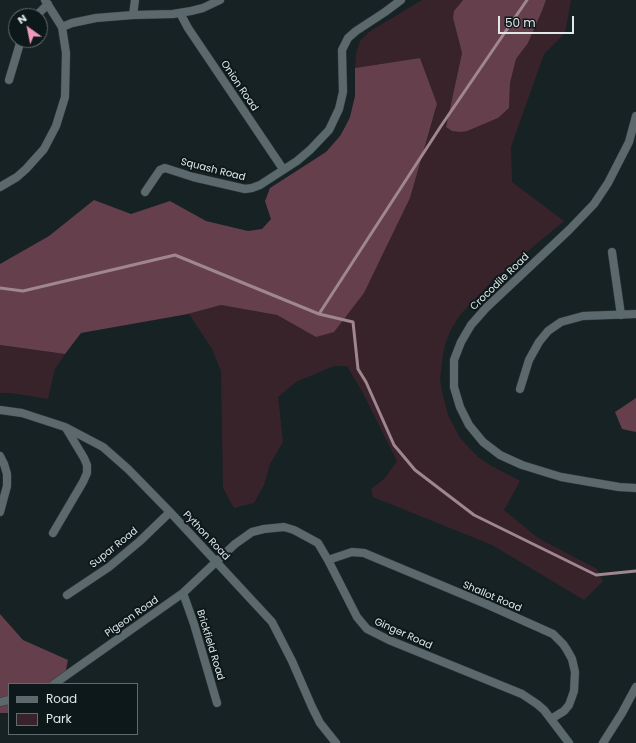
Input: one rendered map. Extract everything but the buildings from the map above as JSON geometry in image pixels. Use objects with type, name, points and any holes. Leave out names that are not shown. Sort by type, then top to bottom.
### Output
[{"type":"street","points":[[133,15],[135,0]]},
{"type":"street","points":[[62,27],[85,19],[180,13],[203,8],[220,0]]},
{"type":"street","points":[[283,169],[310,150],[329,130],[334,120],[342,101],[342,50],[348,38],[401,0]]},
{"type":"street","points":[[0,187],[17,177],[44,149],[56,126],[65,97],[66,53],[62,27],[47,2]]},
{"type":"street","name":"Onion Road","points":[[180,13],[188,28],[283,169]]},
{"type":"street","points":[[9,80],[19,48]]},
{"type":"street","name":"Crocodile Road","points":[[636,116],[633,143],[594,204],[569,230],[486,308],[471,325],[461,342],[454,360],[454,386],[460,407],[469,425],[483,442],[500,455],[522,466],[561,477],[619,487],[636,488]]},
{"type":"street","name":"Squash Road","points":[[145,192],[160,170],[164,168],[193,177],[245,189],[260,185],[283,169]]},
{"type":"street","points":[[612,252],[621,315]]},
{"type":"street","points":[[520,389],[529,360],[539,342],[548,331],[561,322],[583,316],[636,314]]},
{"type":"street","name":"Python Road","points":[[0,410],[28,414],[65,427],[103,447],[123,465],[170,512],[272,622],[292,661],[320,723],[336,743]]},
{"type":"street","points":[[53,533],[87,473],[87,465],[84,458],[65,427]]},
{"type":"street","points":[[0,456],[7,474],[8,486],[0,512]]},
{"type":"street","name":"Supar Road","points":[[67,595],[109,567],[140,541],[170,512]]},
{"type":"street","name":"Ginger Road","points":[[217,562],[235,544],[252,532],[264,529],[284,528],[294,530],[307,536],[318,543],[357,617],[367,629],[389,640],[522,694],[537,704],[551,719],[569,743]]},
{"type":"street","name":"Shallot Road","points":[[328,560],[352,552],[364,553],[553,634],[567,650],[572,659],[575,672],[572,698],[564,711],[551,719]]},
{"type":"street","name":"Pigeon Road","points":[[55,683],[183,593],[217,562]]},
{"type":"street","name":"Brickfield Road","points":[[183,593],[194,624],[217,703]]},
{"type":"street","points":[[603,743],[635,690]]},
{"type":"green space","points":[[422,0],[463,0],[459,4],[453,18],[462,53],[446,127],[452,131],[460,132],[498,118],[509,108],[510,83],[516,59],[528,43],[546,0],[571,0],[565,33],[544,54],[511,147],[512,182],[564,221],[492,281],[460,315],[450,331],[446,342],[440,379],[448,415],[460,438],[478,457],[520,481],[504,510],[538,538],[597,569],[603,581],[584,600],[492,545],[373,497],[371,489],[385,478],[397,461],[363,393],[347,366],[334,366],[296,382],[278,397],[283,442],[270,464],[264,485],[254,503],[234,508],[223,488],[221,371],[212,349],[189,314],[221,305],[277,315],[316,337],[364,293],[410,198],[437,105],[420,58],[355,68],[356,53],[360,41],[369,32]]},
{"type":"green space","points":[[0,345],[65,354],[55,369],[48,399],[11,393],[0,393]]},
{"type":"shaded area","points":[[463,0],[546,0],[528,43],[516,59],[510,83],[509,108],[498,118],[467,131],[460,132],[452,131],[446,127],[462,53],[453,18],[454,11]]},
{"type":"shaded area","points":[[420,58],[437,104],[410,198],[364,293],[334,332],[316,337],[277,315],[221,305],[188,314],[81,333],[65,354],[0,345],[0,264],[49,236],[94,200],[131,214],[170,201],[206,221],[248,231],[262,229],[271,219],[265,201],[270,188],[326,152],[340,136],[350,117],[355,96],[355,68]]},
{"type":"shaded area","points":[[636,398],[636,432],[622,429],[615,412]]},
{"type":"shaded area","points":[[0,614],[23,640],[68,660],[63,683],[8,683],[8,713],[0,713]]},
{"type":"waterway","points":[[319,314],[441,126],[527,0]]},
{"type":"waterway","points":[[0,288],[23,291],[175,255],[319,314],[353,322],[358,369],[366,382],[394,445],[415,470],[474,515],[596,575],[636,571]]}]
